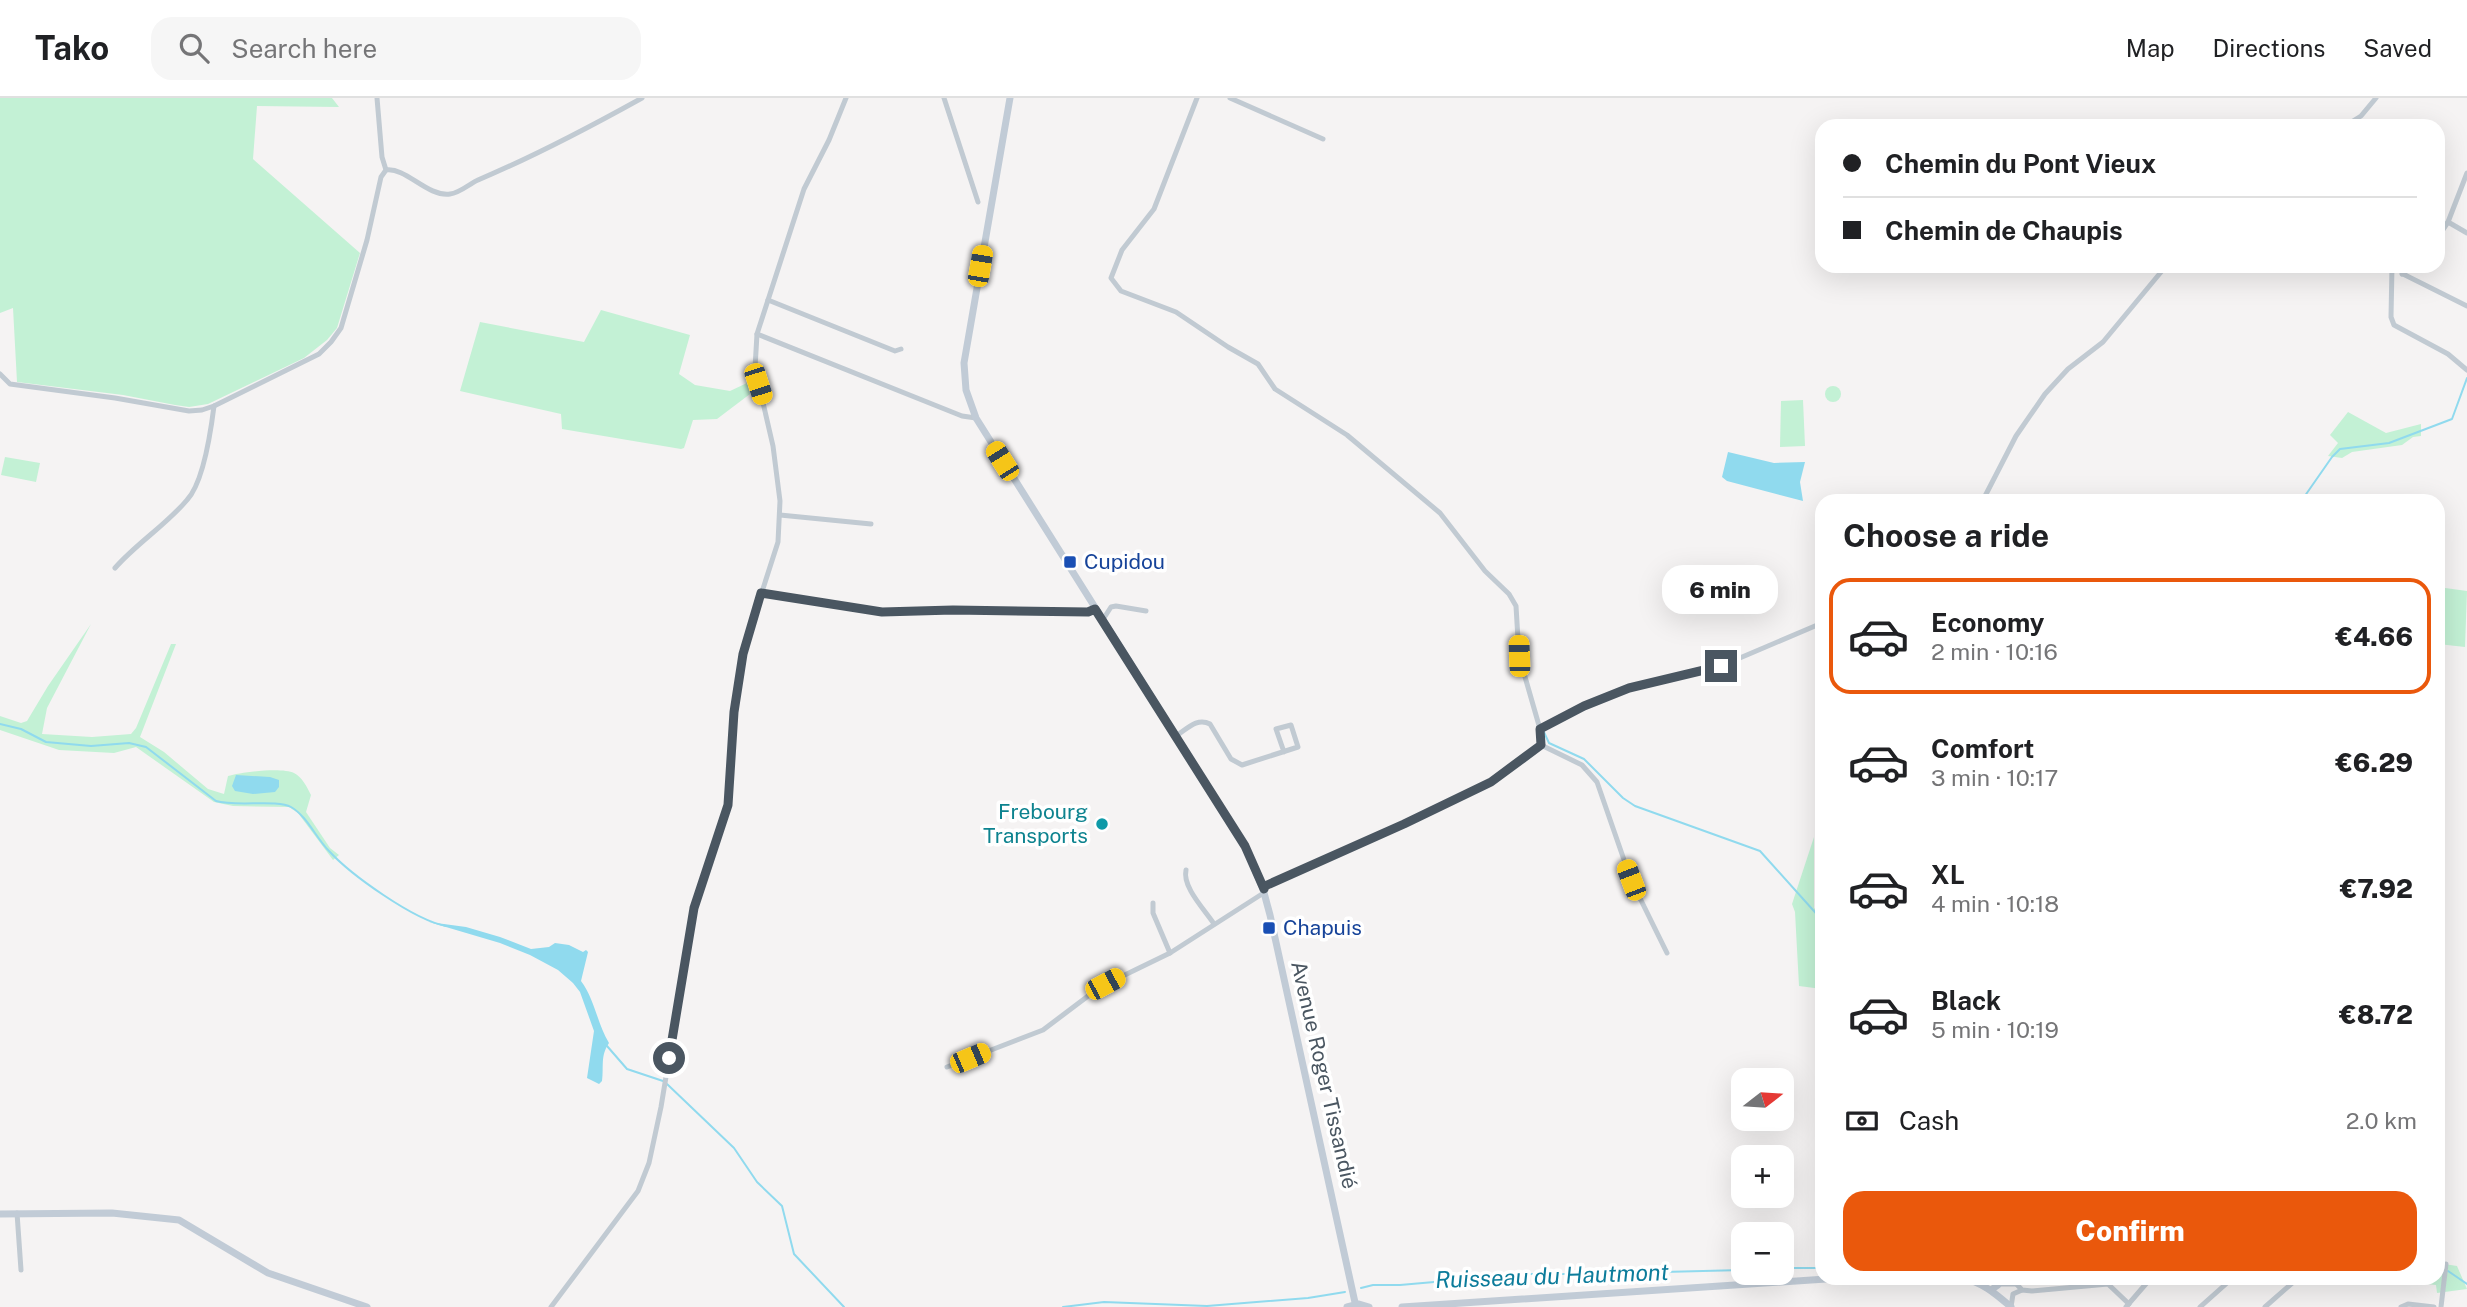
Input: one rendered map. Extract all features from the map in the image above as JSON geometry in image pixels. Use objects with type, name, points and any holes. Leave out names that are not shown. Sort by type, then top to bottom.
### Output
[{"type":"main road","name":"Avenue Roger Tissandié","points":[[1010,98],[964,363],[966,390],[976,418],[1245,846],[1264,889],[1337,1214],[1353,1306]]},
{"type":"main road","points":[[0,1214],[112,1213],[178,1220],[268,1273],[367,1307]]},
{"type":"main road","points":[[1402,1307],[1815,1280]]},
{"type":"main road","points":[[1996,1285],[2003,1300],[2011,1307]]},
{"type":"main road","points":[[1353,1306],[1369,1307]]},
{"type":"street","points":[[377,98],[382,157],[386,170]]},
{"type":"street","points":[[386,170],[398,172],[440,194],[457,192],[529,159],[642,98]]},
{"type":"street","points":[[551,1307],[638,1191],[649,1163],[694,908],[728,805],[734,712],[743,654],[778,542],[780,515],[773,446],[755,368],[757,334],[804,189],[829,141],[846,98]]},
{"type":"street","points":[[944,98],[978,202]]},
{"type":"street","points":[[1197,98],[1154,209],[1122,250],[1111,278],[1121,291],[1176,312],[1258,364],[1275,388],[1347,435],[1440,513],[1485,571],[1509,594],[1516,606],[1519,656],[1540,729],[1541,745]]},
{"type":"street","points":[[1230,98],[1323,139]]},
{"type":"street","points":[[2356,119],[2376,98]]},
{"type":"street","points":[[0,374],[9,384],[189,411],[214,406],[319,354],[341,328],[367,240],[380,177],[386,170]]},
{"type":"street","points":[[2445,226],[2467,173]]},
{"type":"street","points":[[2460,191],[2467,195]]},
{"type":"street","points":[[2448,222],[2467,233]]},
{"type":"street","points":[[1986,494],[2016,436],[2045,394],[2068,369],[2104,342],[2160,273]]},
{"type":"street","points":[[2393,273],[2391,317],[2394,325],[2448,354],[2465,368]]},
{"type":"street","points":[[2393,278],[2403,274],[2467,306]]},
{"type":"street","points":[[768,300],[895,351],[901,349]]},
{"type":"street","points":[[757,334],[962,416],[976,418]]},
{"type":"street","points":[[115,568],[128,553],[189,499],[196,485],[214,406]]},
{"type":"street","points":[[780,515],[872,524]]},
{"type":"street","points":[[761,593],[882,612],[1088,612],[1095,609]]},
{"type":"street","points":[[1102,621],[1111,607],[1115,606],[1146,611]]},
{"type":"street","points":[[1540,729],[1584,706],[1629,688],[1721,666],[1815,626]]},
{"type":"street","points":[[1176,736],[1198,721],[1204,721],[1210,724],[1231,759],[1242,765],[1284,752],[1298,747],[1291,725],[1276,729],[1284,752]]},
{"type":"street","points":[[947,1068],[1043,1030],[1100,987],[1170,953],[1262,894],[1265,886],[1491,782],[1541,745]]},
{"type":"street","points":[[1541,745],[1574,759],[1593,776],[1602,794],[1631,880],[1667,953]]},
{"type":"street","points":[[1186,870],[1185,877],[1190,887],[1214,924]]},
{"type":"street","points":[[1153,903],[1153,913],[1170,953]]},
{"type":"street","points":[[17,1213],[21,1270]]},
{"type":"street","points":[[2445,1274],[2446,1264]]},
{"type":"street","points":[[2017,1285],[2022,1290]]},
{"type":"street","points":[[2011,1307],[2013,1294],[2022,1290],[2094,1285]]},
{"type":"street","points":[[2109,1285],[2128,1306],[2145,1285]]},
{"type":"street","points":[[2200,1307],[2225,1285]]},
{"type":"street","points":[[2265,1307],[2290,1285]]},
{"type":"street","points":[[2441,1307],[2444,1285]]},
{"type":"street","points":[[2401,1307],[2408,1304],[2434,1307]]},
{"type":"green space","points":[[0,98],[332,98],[339,107],[257,106],[253,159],[360,253],[337,328],[327,340],[304,358],[208,404],[189,407],[123,395],[17,382],[13,308],[0,313]]},
{"type":"green space","points":[[601,310],[690,335],[679,374],[695,385],[730,391],[747,383],[750,394],[717,419],[693,420],[684,448],[681,449],[562,429],[561,414],[460,391],[480,322],[584,342]]},
{"type":"green space","points":[[1830,386],[1836,386],[1841,394],[1839,400],[1830,402],[1825,397],[1825,391]]},
{"type":"green space","points":[[1803,400],[1805,446],[1780,447],[1781,401]]},
{"type":"green space","points":[[2348,412],[2386,433],[2421,424],[2421,436],[2413,437],[2402,445],[2352,452],[2342,458],[2328,456],[2338,443],[2330,435]]},
{"type":"green space","points":[[5,457],[40,463],[36,482],[1,475]]},
{"type":"green space","points":[[2445,588],[2467,591],[2465,647],[2445,645]]},
{"type":"green space","points":[[91,624],[47,708],[42,734],[92,737],[131,734],[136,728],[171,644],[176,644],[140,737],[164,752],[208,789],[224,794],[228,776],[271,770],[294,773],[311,795],[306,812],[330,848],[339,855],[333,860],[298,813],[289,807],[233,806],[214,802],[136,747],[114,753],[59,750],[0,730],[0,716],[21,723],[27,721]]},
{"type":"green space","points":[[1814,837],[1815,988],[1799,986],[1795,912],[1792,904]]},
{"type":"green space","points":[[2445,1264],[2457,1266],[2467,1289],[2437,1293],[2436,1285],[2445,1285]]},
{"type":"water","points":[[1728,452],[1774,463],[1805,462],[1800,482],[1803,501],[1727,481],[1722,477]]},
{"type":"water","points":[[236,775],[270,777],[279,780],[279,787],[275,792],[253,794],[235,791],[232,786]]},
{"type":"water","points":[[429,922],[466,927],[531,949],[549,947],[555,943],[569,945],[583,952],[586,950],[588,952],[581,981],[609,1043],[603,1057],[602,1081],[599,1084],[587,1078],[594,1031],[580,992],[573,983],[558,970],[530,955]]},
{"type":"waterway","points":[[2306,494],[2340,449],[2389,443],[2452,419],[2467,378]]},
{"type":"waterway","name":"Ruisseau du Hautmont","points":[[0,724],[21,729],[46,742],[91,746],[129,743],[146,747],[216,801],[291,807],[302,816],[329,851],[367,884],[417,915],[446,926]]},
{"type":"waterway","points":[[1543,730],[1549,743],[1584,759],[1623,798],[1635,806],[1760,851],[1815,912]]},
{"type":"waterway","name":"Ruisseau du Hautmont","points":[[607,1046],[627,1069],[663,1081]]},
{"type":"waterway","name":"Ruisseau du Hautmont","points":[[667,1084],[734,1148],[757,1182],[782,1206],[794,1254],[844,1307]]},
{"type":"waterway","name":"Ruisseau du Hautmont","points":[[1794,1268],[1815,1268]]},
{"type":"waterway","name":"Ruisseau du Hautmont","points":[[1361,1288],[1457,1280],[1485,1274],[1606,1272],[1629,1278],[1663,1272],[1731,1270]]},
{"type":"waterway","name":"Ruisseau du Hautmont","points":[[2448,1271],[2467,1284]]},
{"type":"waterway","name":"Ruisseau du Hautmont","points":[[1063,1307],[1104,1302],[1207,1306],[1308,1298],[1345,1292]]},
{"type":"place","name":"Cupidou","points":[[1070,562]]},
{"type":"place","name":"Frebourg Transports","points":[[1102,824]]},
{"type":"place","name":"Chapuis","points":[[1269,928]]},
{"type":"route","points":[[669,1058],[694,908],[728,805],[734,712],[743,654],[761,593],[882,612],[1088,612],[1095,609],[1245,846],[1264,889],[1265,886],[1491,782],[1541,745],[1540,729],[1584,706],[1629,688],[1721,666]]}]
